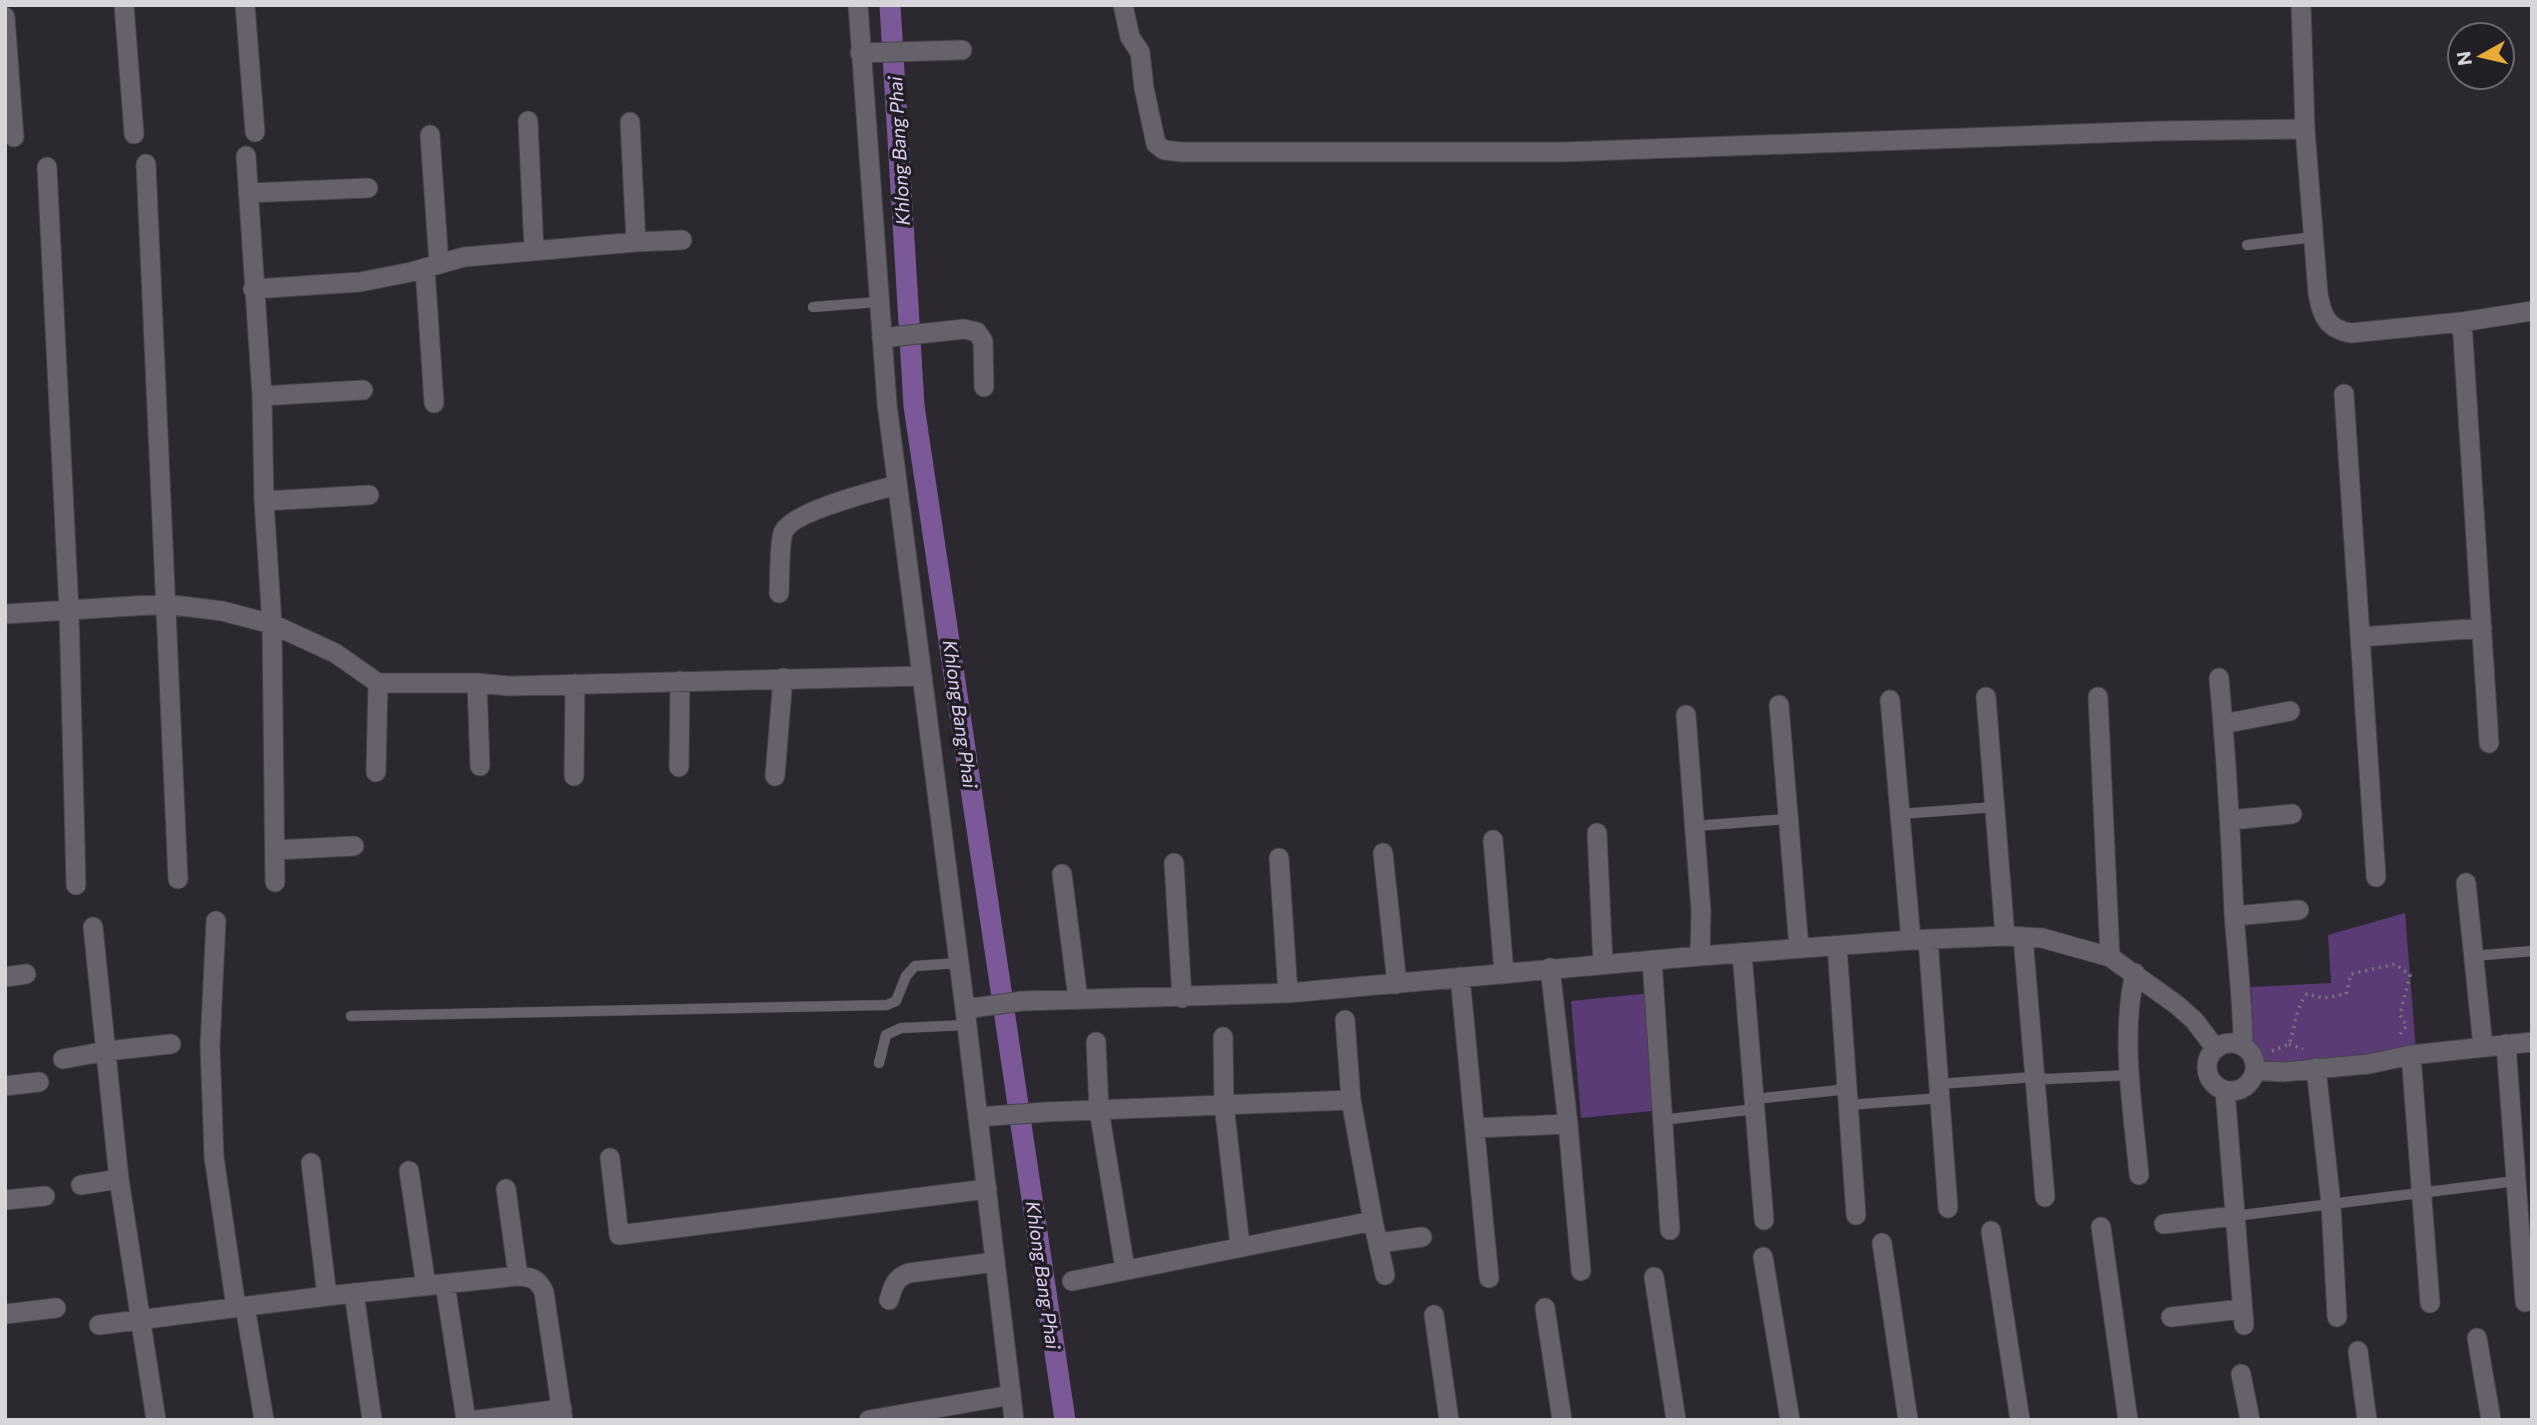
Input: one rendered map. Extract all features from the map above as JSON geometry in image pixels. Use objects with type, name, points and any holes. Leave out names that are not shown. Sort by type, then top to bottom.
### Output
[{"type":"street","points":[[124,5],[134,134]]},
{"type":"street","points":[[245,5],[255,132]]},
{"type":"street","points":[[858,5],[869,52],[878,302],[889,337],[897,485],[959,963],[970,1013],[978,1117],[1014,1420]]},
{"type":"street","points":[[1123,5],[1130,37],[1140,51],[1144,88],[1156,144],[1164,150],[1182,152],[1563,152],[2146,131],[2305,129]]},
{"type":"street","points":[[2301,5],[2305,129],[2314,237],[2321,307],[2331,326],[2351,333],[2462,322],[2532,311]]},
{"type":"street","points":[[5,17],[14,137]]},
{"type":"street","points":[[869,52],[962,50]]},
{"type":"street","points":[[528,121],[534,250]]},
{"type":"street","points":[[630,122],[636,242]]},
{"type":"street","points":[[430,135],[434,403]]},
{"type":"street","points":[[246,156],[262,396],[264,501],[272,624],[275,882]]},
{"type":"street","points":[[146,164],[178,879]]},
{"type":"street","points":[[47,167],[69,610],[76,885]]},
{"type":"street","points":[[248,193],[368,188]]},
{"type":"street","points":[[253,289],[360,282],[464,257],[682,240]]},
{"type":"street","points":[[2462,322],[2489,743]]},
{"type":"street","points":[[889,337],[964,329],[977,332],[984,341],[984,387]]},
{"type":"street","points":[[262,396],[363,390]]},
{"type":"street","points":[[2344,394],[2376,877]]},
{"type":"street","points":[[779,593],[783,532],[795,518],[853,496],[897,485]]},
{"type":"street","points":[[264,501],[369,495]]},
{"type":"street","points":[[5,614],[165,604],[222,611],[272,624],[334,653],[378,683],[477,683],[509,686],[922,676]]},
{"type":"street","points":[[2360,637],[2482,628]]},
{"type":"street","points":[[775,776],[783,678]]},
{"type":"street","points":[[2219,678],[2231,820],[2235,916],[2243,1007],[2251,1058],[2248,1085],[2233,1091],[2216,1086],[2207,1067],[2210,1057],[2224,1044],[2234,1043],[2251,1058],[2283,1072],[2369,1064],[2411,1055],[2532,1042]]},
{"type":"street","points":[[679,767],[680,681]]},
{"type":"street","points":[[376,772],[378,683]]},
{"type":"street","points":[[477,683],[480,766]]},
{"type":"street","points":[[574,776],[575,684]]},
{"type":"street","points":[[1986,697],[1995,807],[2034,1077],[2045,1197]]},
{"type":"street","points":[[2098,697],[2110,957]]},
{"type":"street","points":[[1890,700],[1900,814],[1940,1091],[1948,1208]]},
{"type":"street","points":[[1779,705],[1799,948]]},
{"type":"street","points":[[2223,724],[2290,711]]},
{"type":"street","points":[[1686,715],[1701,911],[1700,956]]},
{"type":"street","points":[[2231,820],[2292,814]]},
{"type":"street","points":[[1597,833],[1603,964]]},
{"type":"street","points":[[1493,840],[1504,973]]},
{"type":"street","points":[[275,850],[354,846]]},
{"type":"street","points":[[1384,853],[1397,984]]},
{"type":"street","points":[[1279,858],[1288,993]]},
{"type":"street","points":[[1174,863],[1182,998]]},
{"type":"street","points":[[1062,874],[1078,999]]},
{"type":"street","points":[[2466,883],[2483,1046]]},
{"type":"street","points":[[2235,916],[2299,910]]},
{"type":"street","points":[[216,920],[210,1045],[214,1157],[264,1420]]},
{"type":"street","points":[[93,927],[119,1179],[156,1420]]},
{"type":"street","points":[[970,1013],[1015,1002],[1288,993],[1799,948],[2014,937],[2042,938],[2110,957],[2136,973],[2185,1013],[2216,1049]]},
{"type":"street","points":[[1838,946],[1856,1214]]},
{"type":"street","points":[[1742,953],[1764,1220]]},
{"type":"street","points":[[1652,960],[1670,1230]]},
{"type":"street","points":[[1550,968],[1581,1271]]},
{"type":"street","points":[[2136,973],[2129,999],[2130,1074],[2138,1175]]},
{"type":"street","points":[[5,977],[26,974]]},
{"type":"street","points":[[1460,976],[1489,1278]]},
{"type":"street","points":[[1345,1020],[1351,1100],[1385,1275]]},
{"type":"street","points":[[1223,1037],[1224,1104],[1240,1246]]},
{"type":"street","points":[[1096,1042],[1098,1110],[1125,1269]]},
{"type":"street","points":[[63,1059],[171,1044]]},
{"type":"street","points":[[2506,1044],[2525,1302]]},
{"type":"street","points":[[2411,1055],[2430,1303]]},
{"type":"street","points":[[2316,1068],[2331,1204],[2337,1317]]},
{"type":"street","points":[[5,1086],[39,1082]]},
{"type":"street","points":[[2171,1318],[2243,1317],[2225,1090]]},
{"type":"street","points":[[978,1117],[1351,1100]]},
{"type":"street","points":[[1475,1128],[1568,1124]]},
{"type":"street","points":[[610,1158],[619,1235],[986,1189]]},
{"type":"street","points":[[311,1163],[327,1296]]},
{"type":"street","points":[[409,1171],[466,1420]]},
{"type":"street","points":[[81,1185],[119,1179]]},
{"type":"street","points":[[506,1189],[518,1276]]},
{"type":"street","points":[[5,1200],[45,1196]]},
{"type":"street","points":[[2164,1224],[2234,1216]]},
{"type":"street","points":[[1072,1281],[1373,1221]]},
{"type":"street","points":[[2101,1227],[2128,1420]]},
{"type":"street","points":[[1991,1231],[2020,1420]]},
{"type":"street","points":[[1379,1242],[1422,1237]]},
{"type":"street","points":[[1882,1243],[1903,1419]]},
{"type":"street","points":[[1763,1257],[1790,1420]]},
{"type":"street","points":[[889,1300],[894,1283],[900,1276],[995,1262]]},
{"type":"street","points":[[99,1325],[327,1296],[518,1276],[531,1277],[539,1282],[544,1292],[563,1414],[477,1420]]},
{"type":"street","points":[[1654,1277],[1676,1420]]},
{"type":"street","points":[[354,1293],[372,1420]]},
{"type":"street","points":[[5,1314],[55,1308]]},
{"type":"street","points":[[1545,1308],[1562,1420]]},
{"type":"street","points":[[1434,1315],[1449,1420]]},
{"type":"street","points":[[2477,1338],[2484,1419]]},
{"type":"street","points":[[2358,1351],[2367,1420]]},
{"type":"street","points":[[2241,1374],[2250,1420]]},
{"type":"street","points":[[869,1420],[1011,1395]]},
{"type":"lane","points":[[2247,245],[2314,237]]},
{"type":"lane","points":[[813,307],[878,302]]},
{"type":"lane","points":[[1900,814],[1995,807]]},
{"type":"lane","points":[[1695,826],[1788,819]]},
{"type":"lane","points":[[2473,956],[2532,951]]},
{"type":"lane","points":[[351,1016],[887,1005],[896,1001],[906,976],[915,966],[959,963]]},
{"type":"lane","points":[[879,1063],[886,1035],[901,1028],[970,1013]]},
{"type":"lane","points":[[1662,1119],[1756,1104],[1940,1091],[2034,1077],[2048,1079],[2130,1074]]},
{"type":"lane","points":[[2234,1216],[2516,1181]]},
{"type":"path","points":[[2251,1058],[2289,1044],[2296,1024],[2298,1005],[2307,994],[2323,998],[2346,993],[2351,974],[2395,964],[2410,975],[2400,1015],[2407,1026],[2391,1043]]},
{"type":"shaded area","points":[[2405,913],[2417,1063],[2279,1076],[2254,1056],[2251,987],[2331,983],[2328,935]]},
{"type":"shaded area","points":[[1651,993],[1662,1110],[1581,1118],[1571,1001]]},
{"type":"waterway","name":"Khlong Bang Phai","points":[[890,5],[914,406],[1065,1420]]}]
